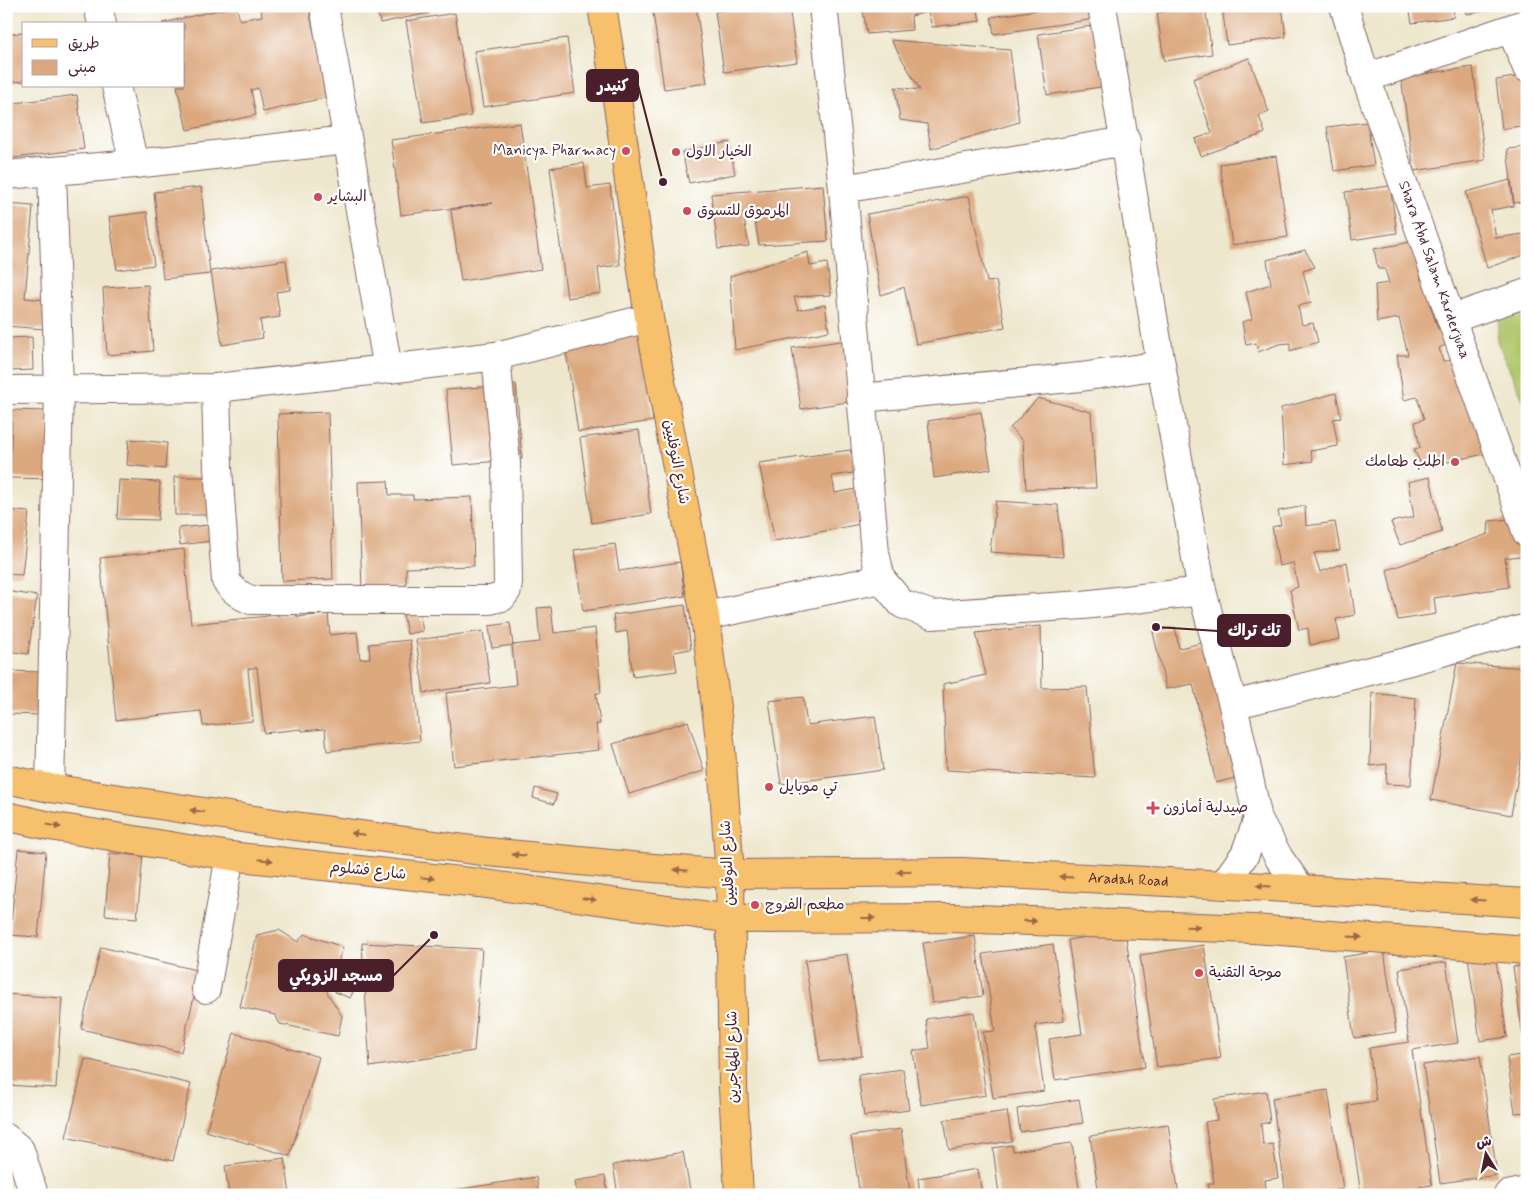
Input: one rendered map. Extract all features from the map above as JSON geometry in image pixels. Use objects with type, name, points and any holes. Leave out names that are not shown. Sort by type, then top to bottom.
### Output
[{"type":"main road","name":"شارع النوفليين","points":[[602,6],[649,318],[705,616],[721,749],[732,919]]},
{"type":"main road","points":[[6,779],[50,788],[280,824],[488,852],[730,874]]},
{"type":"main road","name":"شارع فشلوم","points":[[6,816],[50,826],[230,856],[479,883],[732,919]]},
{"type":"main road","points":[[479,883],[488,852]]},
{"type":"main road","name":"Aradah Road","points":[[730,874],[962,872],[1223,884],[1527,904]]},
{"type":"main road","points":[[732,919],[951,918],[1254,929],[1527,950]]},
{"type":"main road","name":"شارع المهاجرين","points":[[732,919],[733,1088],[739,1195]]},
{"type":"street","points":[[98,6],[102,22]]},
{"type":"street","points":[[324,6],[388,370]]},
{"type":"street","points":[[822,6],[842,190],[875,553],[881,579],[902,604],[932,615],[1083,605],[1202,592]]},
{"type":"street","points":[[1102,6],[1126,141],[1161,365],[1202,592],[1233,705],[1258,820],[1279,858],[1301,889]]},
{"type":"street","name":"Shara Abd Salam Karderjuaa","points":[[1344,6],[1366,78],[1527,533]]},
{"type":"street","points":[[1366,78],[1519,26],[1527,68]]},
{"type":"street","points":[[116,88],[134,164]]},
{"type":"street","points":[[6,175],[134,164],[347,140]]},
{"type":"street","points":[[842,190],[1126,141]]},
{"type":"street","points":[[50,788],[59,389],[52,172]]},
{"type":"street","points":[[1450,319],[1527,293]]},
{"type":"street","points":[[6,390],[216,388],[388,370],[496,356],[649,318]]},
{"type":"street","points":[[216,388],[218,468],[226,581],[235,592],[251,600],[490,600],[502,597],[508,582],[506,463],[496,356]]},
{"type":"street","points":[[861,398],[1081,376],[1161,365]]},
{"type":"street","points":[[705,616],[881,579]]},
{"type":"street","points":[[1233,705],[1406,662],[1527,628]]},
{"type":"street","points":[[1223,884],[1245,854],[1258,820]]},
{"type":"street","points":[[206,989],[230,856]]},
{"type":"street","points":[[6,1138],[20,1150],[34,1195]]},
{"type":"street","points":[[1508,1195],[1527,1191]]},
{"type":"green space","points":[[1527,300],[1527,408],[1497,341],[1500,310]]},
{"type":"building","points":[[236,6],[240,20],[262,16],[260,6],[308,6],[328,97],[263,112],[258,88],[251,90],[256,115],[187,130],[177,88],[185,88],[185,22],[166,22]]},
{"type":"building","points":[[367,6],[428,6],[429,13],[380,23],[377,9],[368,10]]},
{"type":"building","points":[[652,6],[696,6],[707,83],[664,89]]},
{"type":"building","points":[[756,6],[789,6],[797,62],[724,72],[715,12]]},
{"type":"building","points":[[862,6],[977,6],[980,21],[932,27],[928,12],[911,16],[912,30],[867,34]]},
{"type":"building","points":[[990,6],[1004,6],[1004,7],[990,9]]},
{"type":"building","points":[[1064,6],[1093,6],[1095,19],[994,34],[991,17]]},
{"type":"building","points":[[1205,6],[1212,54],[1164,61],[1157,13]]},
{"type":"building","points":[[1222,6],[1282,6],[1286,37],[1227,45]]},
{"type":"building","points":[[1409,6],[1453,6],[1454,17],[1412,23]]},
{"type":"building","points":[[1466,6],[1490,6],[1491,10],[1467,14]]},
{"type":"building","points":[[455,13],[471,116],[423,123],[406,21]]},
{"type":"building","points":[[1098,25],[1107,86],[1047,95],[1038,34]]},
{"type":"building","points":[[22,32],[22,81],[6,83],[6,35]]},
{"type":"building","points":[[567,38],[575,93],[483,107],[474,51]]},
{"type":"building","points":[[891,40],[1010,50],[1019,122],[931,149],[927,124],[900,120],[895,87],[920,90]]},
{"type":"building","points":[[1249,58],[1269,112],[1259,116],[1265,133],[1201,156],[1195,139],[1212,133],[1193,79]]},
{"type":"building","points":[[1473,67],[1485,160],[1414,171],[1401,77]]},
{"type":"building","points":[[1527,75],[1527,125],[1502,129],[1496,80]]},
{"type":"building","points":[[77,95],[84,149],[6,159],[6,104]]},
{"type":"building","points":[[1367,122],[1374,165],[1334,171],[1327,127]]},
{"type":"building","points":[[520,123],[541,269],[461,281],[451,210],[493,203],[401,215],[391,140]]},
{"type":"building","points":[[729,142],[735,174],[689,183],[682,152]]},
{"type":"building","points":[[1527,147],[1527,201],[1514,203],[1507,149]]},
{"type":"building","points":[[1276,156],[1288,237],[1232,245],[1220,164]]},
{"type":"building","points":[[584,163],[587,188],[610,185],[620,265],[598,268],[601,293],[567,298],[550,168]]},
{"type":"building","points":[[1510,180],[1514,206],[1491,210],[1496,238],[1523,234],[1527,254],[1487,268],[1466,192]]},
{"type":"building","points":[[823,185],[828,241],[759,245],[753,210],[743,213],[749,246],[718,249],[711,194]]},
{"type":"building","points":[[1390,186],[1397,233],[1352,240],[1345,192]]},
{"type":"building","points":[[201,187],[210,274],[163,279],[154,192]]},
{"type":"building","points":[[969,196],[987,282],[996,281],[1005,327],[916,344],[904,287],[881,295],[867,214]]},
{"type":"building","points":[[6,204],[33,206],[25,298],[46,300],[44,329],[6,326]]},
{"type":"building","points":[[147,212],[154,265],[117,270],[109,217]]},
{"type":"building","points":[[1421,240],[1419,262],[1421,280],[1434,280],[1438,301],[1430,304],[1438,329],[1447,328],[1450,343],[1439,348],[1443,361],[1461,360],[1490,453],[1422,467],[1414,449],[1420,448],[1415,422],[1424,419],[1417,397],[1404,400],[1397,355],[1408,355],[1399,318],[1377,322],[1375,285],[1389,283],[1385,269],[1378,269],[1374,249]]},
{"type":"building","points":[[1305,250],[1315,267],[1303,271],[1311,303],[1298,306],[1302,325],[1313,323],[1318,342],[1290,351],[1290,343],[1279,344],[1258,352],[1256,343],[1246,345],[1242,322],[1252,319],[1246,292],[1271,284],[1267,260]]},
{"type":"building","points":[[808,252],[810,266],[827,263],[831,295],[794,297],[798,310],[825,305],[829,331],[735,350],[730,276]]},
{"type":"building","points":[[286,260],[290,290],[276,292],[280,317],[260,320],[263,338],[222,345],[211,271]]},
{"type":"building","points":[[148,285],[153,351],[107,355],[103,288]]},
{"type":"building","points":[[641,333],[653,421],[578,432],[565,344]]},
{"type":"building","points":[[32,337],[33,370],[10,371],[8,338]]},
{"type":"building","points":[[847,340],[855,401],[801,409],[792,348]]},
{"type":"building","points":[[516,384],[522,459],[453,465],[446,390]]},
{"type":"building","points":[[1336,393],[1341,418],[1333,419],[1338,446],[1310,451],[1313,461],[1284,465],[1281,408]]},
{"type":"building","points":[[1038,398],[1091,412],[1096,488],[1026,489],[1023,441],[1010,428]]},
{"type":"building","points":[[12,410],[47,411],[53,479],[10,478]]},
{"type":"building","points":[[328,412],[333,579],[282,581],[278,414]]},
{"type":"building","points":[[981,412],[991,469],[934,478],[928,421]]},
{"type":"building","points":[[639,430],[651,514],[592,523],[580,438]]},
{"type":"building","points":[[129,439],[167,443],[165,469],[127,465]]},
{"type":"building","points":[[850,450],[859,472],[832,476],[835,493],[861,488],[865,523],[775,541],[759,463]]},
{"type":"building","points":[[174,477],[215,477],[215,515],[175,515]]},
{"type":"building","points":[[1430,477],[1442,532],[1400,545],[1391,522],[1414,517],[1408,482]]},
{"type":"building","points":[[119,480],[160,482],[158,520],[117,519]]},
{"type":"building","points":[[388,481],[389,495],[413,495],[413,499],[472,497],[474,566],[406,568],[406,587],[362,589],[358,482]]},
{"type":"building","points":[[996,501],[1058,505],[1063,557],[990,552]]},
{"type":"building","points":[[1305,506],[1306,526],[1335,522],[1340,550],[1314,553],[1320,572],[1347,562],[1355,615],[1336,619],[1340,639],[1310,645],[1308,628],[1299,630],[1290,590],[1298,587],[1293,563],[1279,566],[1272,527],[1281,525],[1278,511]]},
{"type":"building","points":[[6,510],[29,512],[22,575],[6,574]]},
{"type":"building","points":[[1519,518],[1527,547],[1527,555],[1505,558],[1509,587],[1434,598],[1436,614],[1398,620],[1387,570],[1488,534],[1489,521]]},
{"type":"building","points":[[219,524],[220,540],[180,545],[178,528]]},
{"type":"building","points":[[615,544],[619,571],[680,562],[685,596],[583,611],[574,550]]},
{"type":"building","points":[[184,549],[191,624],[297,613],[297,617],[328,614],[330,635],[357,632],[360,659],[370,658],[369,644],[410,640],[420,741],[327,751],[325,729],[302,731],[301,729],[264,733],[257,667],[248,669],[253,721],[203,726],[201,711],[116,720],[100,558]]},
{"type":"building","points":[[6,591],[37,596],[28,654],[6,651]]},
{"type":"building","points":[[685,605],[691,649],[674,652],[677,671],[633,677],[627,631],[616,633],[613,615]]},
{"type":"building","points":[[551,607],[554,633],[595,628],[601,693],[596,693],[600,724],[596,724],[599,750],[454,766],[446,693],[516,685],[512,645],[540,642],[537,608]]},
{"type":"building","points":[[419,612],[423,631],[407,634],[403,614]]},
{"type":"building","points":[[510,623],[513,645],[492,648],[489,626]]},
{"type":"building","points":[[1041,626],[1042,688],[1087,687],[1095,778],[946,770],[943,684],[986,675],[976,633]]},
{"type":"building","points":[[1175,627],[1179,648],[1211,641],[1242,776],[1216,783],[1193,684],[1166,689],[1153,632]]},
{"type":"building","points":[[483,631],[490,683],[424,693],[416,640]]},
{"type":"building","points":[[1457,663],[1527,668],[1527,727],[1511,815],[1431,800]]},
{"type":"building","points":[[6,671],[43,672],[42,715],[6,714]]},
{"type":"building","points":[[1372,693],[1416,698],[1411,785],[1386,784],[1387,764],[1370,766]]},
{"type":"building","points":[[803,697],[807,725],[875,716],[883,770],[781,784],[769,701]]},
{"type":"building","points":[[688,721],[704,771],[629,794],[613,744]]},
{"type":"building","points":[[535,788],[557,794],[554,804],[533,798]]},
{"type":"building","points":[[18,849],[46,852],[38,937],[10,935]]},
{"type":"building","points":[[110,853],[143,856],[137,918],[105,915]]},
{"type":"building","points":[[279,930],[298,942],[304,934],[343,947],[339,958],[345,977],[356,986],[350,998],[335,992],[335,986],[325,985],[328,994],[342,1016],[338,1036],[280,1024],[275,1015],[240,1007],[257,935]]},
{"type":"building","points":[[1125,931],[1145,1067],[1055,1080],[1049,1039],[1082,1034],[1068,940]]},
{"type":"building","points":[[975,936],[983,996],[932,1003],[923,943]]},
{"type":"building","points":[[362,943],[482,949],[474,1051],[370,1067]]},
{"type":"building","points":[[1053,944],[1064,1021],[1035,1025],[1044,1091],[993,1098],[983,1032],[995,1031],[983,954]]},
{"type":"building","points":[[1204,945],[1221,1058],[1157,1067],[1140,955]]},
{"type":"building","points":[[101,947],[200,971],[181,1052],[81,1029]]},
{"type":"building","points":[[1384,950],[1396,1032],[1354,1038],[1343,957]]},
{"type":"building","points":[[1495,953],[1507,1037],[1480,1041],[1468,957]]},
{"type":"building","points":[[847,954],[862,1056],[820,1062],[805,960]]},
{"type":"building","points":[[1446,962],[1458,1043],[1412,1050],[1432,1185],[1361,1195],[1348,1105],[1376,1101],[1369,1048],[1409,1042],[1399,969]]},
{"type":"building","points":[[1527,965],[1527,1036],[1523,1037],[1513,967]]},
{"type":"building","points":[[6,994],[62,998],[56,1088],[6,1085]]},
{"type":"building","points":[[974,1012],[986,1095],[921,1105],[913,1051],[930,1048],[926,1019]]},
{"type":"building","points":[[234,1033],[319,1057],[290,1156],[206,1131]]},
{"type":"building","points":[[1527,1054],[1527,1112],[1515,1113],[1507,1057]]},
{"type":"building","points":[[1480,1056],[1497,1175],[1440,1183],[1423,1065]]},
{"type":"building","points":[[85,1059],[191,1084],[173,1161],[66,1137]]},
{"type":"building","points":[[903,1069],[909,1110],[864,1116],[858,1075]]},
{"type":"building","points":[[1328,1090],[1343,1189],[1308,1195],[1286,1195],[1272,1098]]},
{"type":"building","points":[[1266,1091],[1270,1122],[1261,1124],[1263,1145],[1273,1144],[1278,1178],[1265,1180],[1267,1195],[1210,1195],[1208,1183],[1214,1183],[1205,1122],[1217,1120],[1214,1099]]},
{"type":"building","points":[[1079,1099],[1083,1123],[1020,1132],[1017,1109]]},
{"type":"building","points":[[1007,1111],[1012,1141],[949,1150],[944,1120]]},
{"type":"building","points":[[1168,1124],[1179,1195],[1099,1195],[1090,1136]]},
{"type":"building","points":[[901,1129],[910,1193],[860,1195],[851,1136]]},
{"type":"building","points":[[1072,1143],[1080,1195],[999,1195],[993,1148],[1012,1145],[1013,1151]]},
{"type":"building","points":[[683,1152],[691,1195],[618,1195],[613,1165]]},
{"type":"building","points":[[285,1158],[290,1195],[229,1195],[225,1166]]},
{"type":"building","points":[[978,1169],[982,1195],[920,1195],[918,1178]]},
{"type":"building","points":[[605,1176],[608,1195],[577,1195],[575,1181]]},
{"type":"building","points":[[536,1177],[539,1195],[430,1195],[430,1194]]},
{"type":"place","name":"Manicya Pharmacy","points":[[626,151]]},
{"type":"place","name":"الخيار الاول","points":[[676,152]]},
{"type":"place","name":"كنيدر","points":[[663,182]]},
{"type":"place","name":"البشاير","points":[[318,197]]},
{"type":"place","name":"المرموق للتسوق","points":[[687,211]]},
{"type":"place","name":"اطلب طعامك","points":[[1455,462]]},
{"type":"place","name":"تك تراك","points":[[1156,627]]},
{"type":"place","name":"تي موبايل","points":[[769,787]]},
{"type":"place","name":"صيدلية أمازون","points":[[1153,808]]},
{"type":"place","name":"مطعم الفروج","points":[[755,905]]},
{"type":"place","name":"مسجد الزويكي","points":[[434,935]]},
{"type":"place","name":"موجة التقنية","points":[[1199,973]]}]
